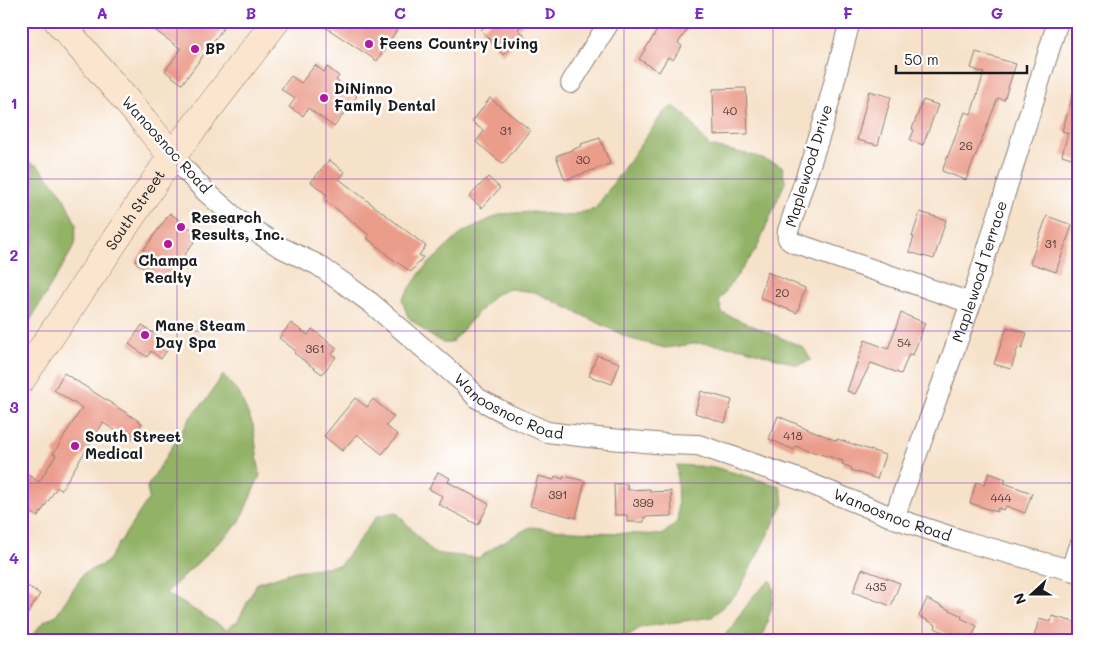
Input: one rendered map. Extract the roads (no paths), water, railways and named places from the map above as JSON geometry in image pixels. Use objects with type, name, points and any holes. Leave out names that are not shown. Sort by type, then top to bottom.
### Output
[{"type":"main road","name":"Wanoosnoc Road","points":[[58,21],[144,120],[172,156]]},
{"type":"main road","name":"South Street","points":[[21,380],[172,156],[276,21]]},
{"type":"street","points":[[571,83],[610,21]]},
{"type":"street","name":"Maplewood Drive","points":[[850,21],[823,126],[788,231],[789,241],[971,303]]},
{"type":"street","name":"Maplewood Terrace","points":[[894,518],[971,303],[1058,21]]},
{"type":"street","name":"Wanoosnoc Road","points":[[172,156],[205,191],[238,220],[280,247],[318,265],[342,282],[371,303],[464,384],[477,398],[509,416],[547,432],[666,444],[698,445],[804,481],[894,518],[967,542],[1074,571]]},
{"type":"street","points":[[1074,571],[1078,548]]},
{"type":"place","name":"Feens Country Living","points":[[369,44]]},
{"type":"place","name":"BP","points":[[195,49]]},
{"type":"place","name":"DiNinno Family Dental","points":[[324,98]]},
{"type":"place","name":"Research Results, Inc.","points":[[181,227]]},
{"type":"place","name":"Champa Realty","points":[[168,244]]},
{"type":"place","name":"Mane Steam Day Spa","points":[[145,335]]},
{"type":"place","name":"South Street Medical","points":[[75,446]]}]
